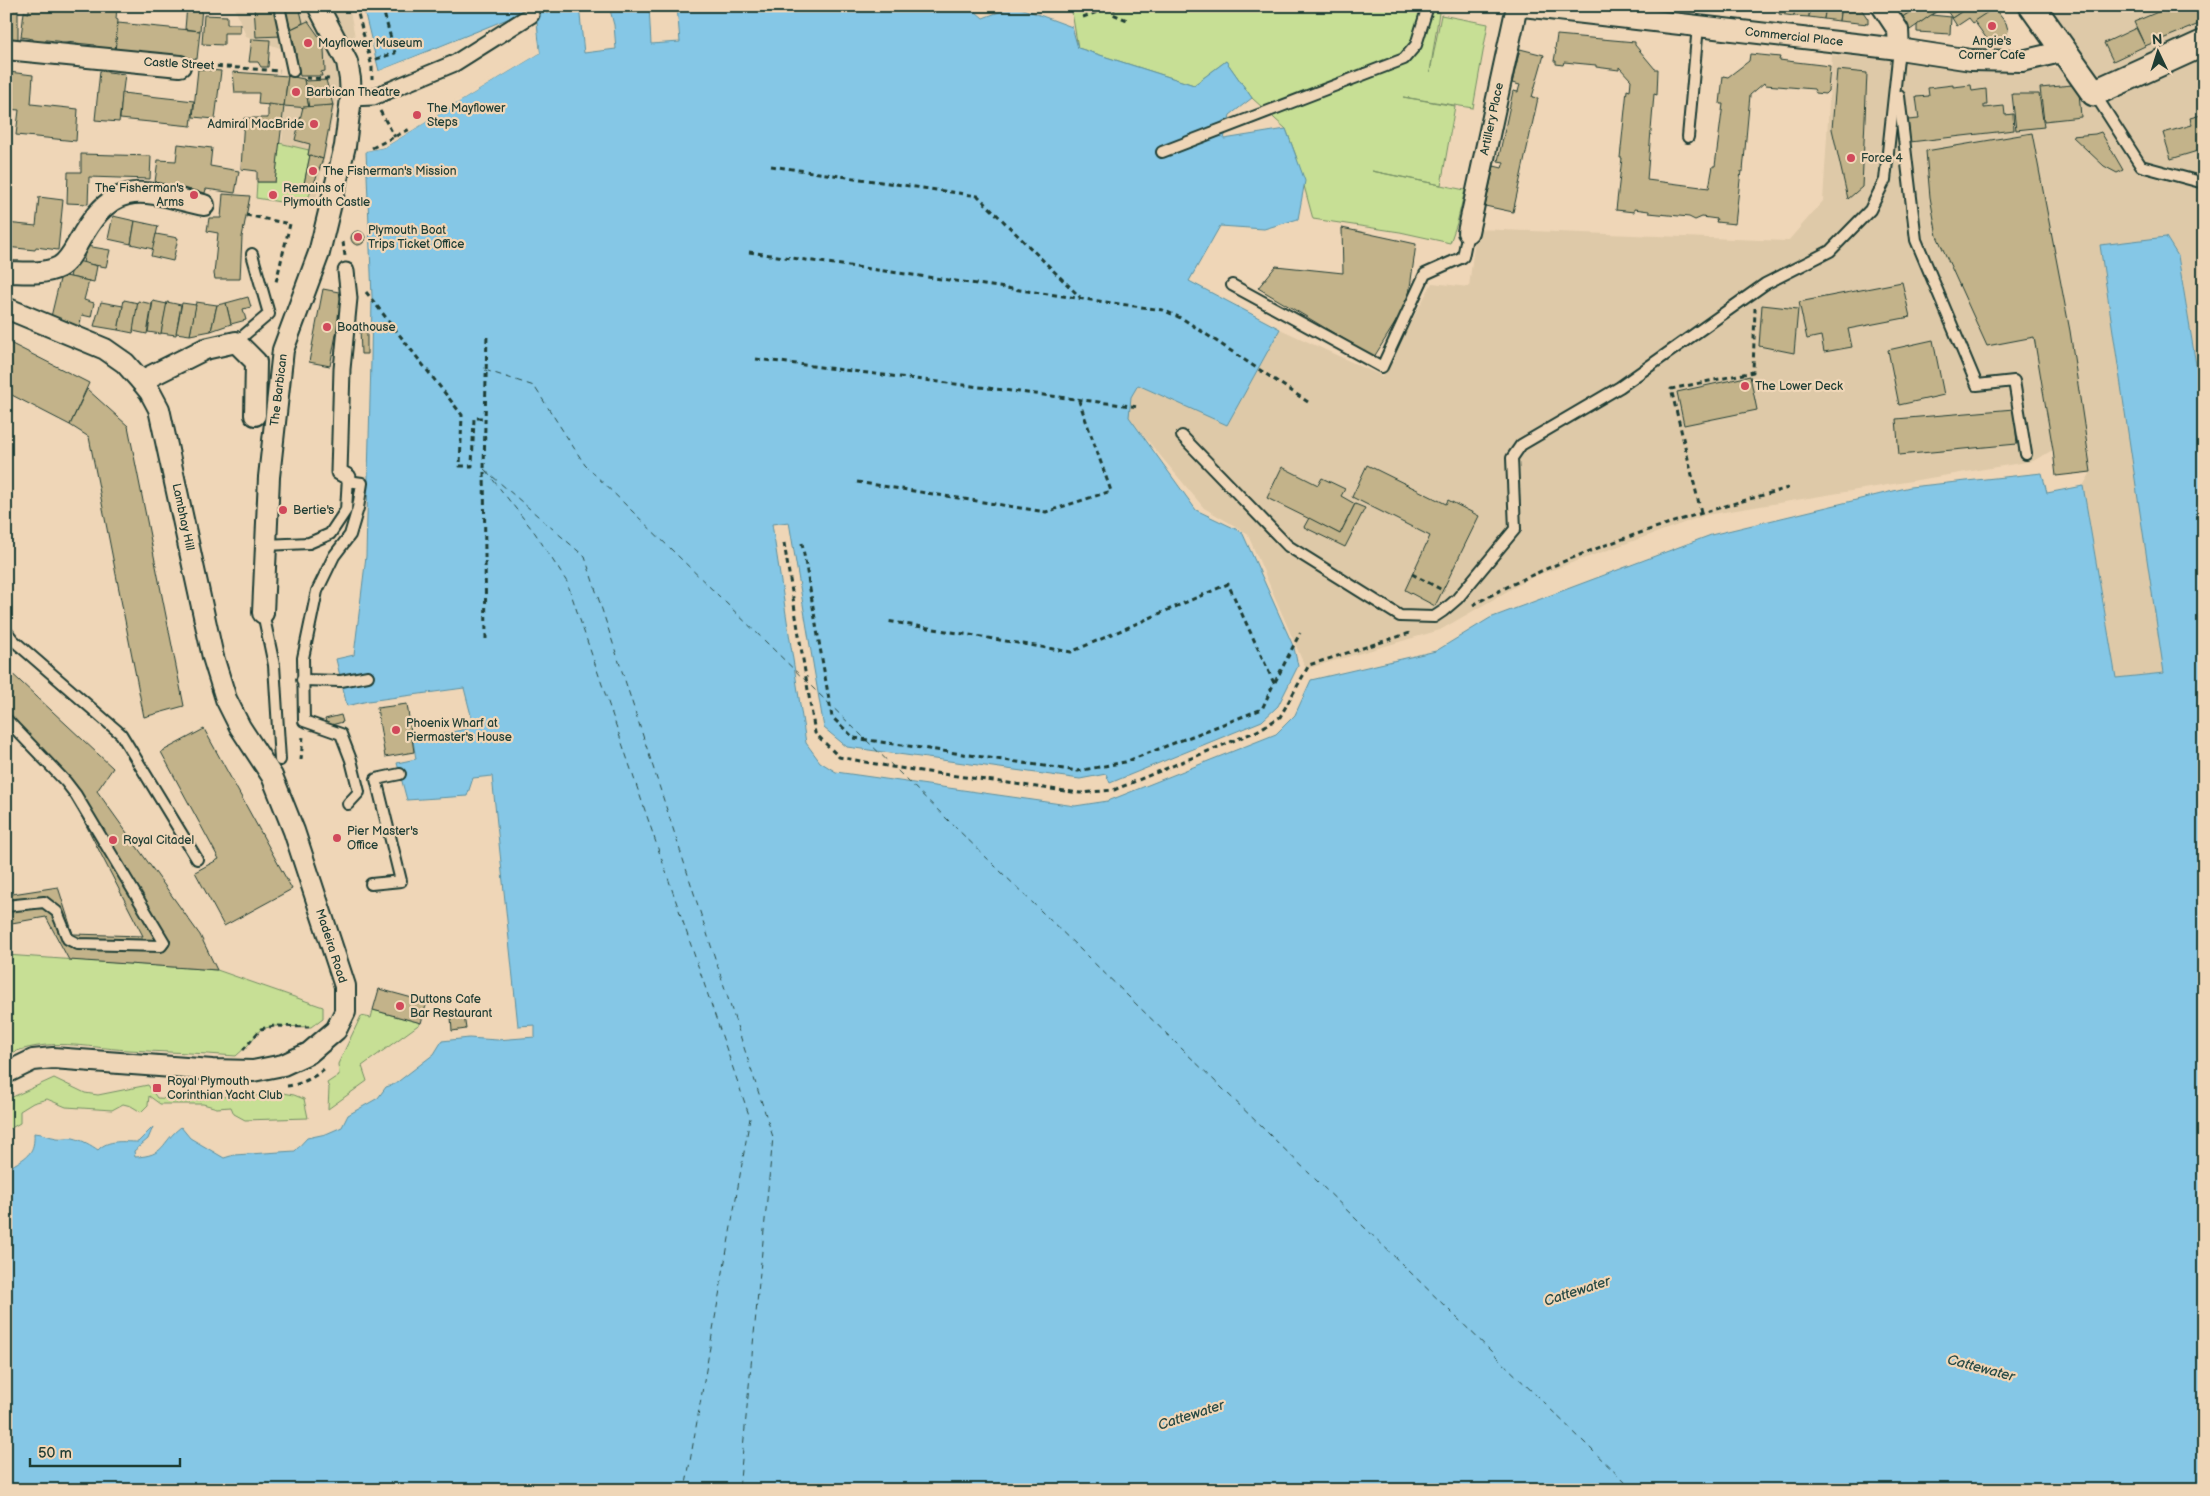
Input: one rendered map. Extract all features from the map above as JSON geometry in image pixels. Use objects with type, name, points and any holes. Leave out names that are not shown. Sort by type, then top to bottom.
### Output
[{"type":"street","name":"The Barbican","points":[[263,613],[269,477],[283,350],[319,253],[345,146],[350,88],[347,62],[318,6]]},
{"type":"street","name":"Artillery Place","points":[[1468,232],[1517,6]]},
{"type":"street","name":"Commercial Place","points":[[1523,6],[1899,49],[1971,60],[2022,61],[2065,51]]},
{"type":"street","points":[[1882,6],[1898,30],[1899,49]]},
{"type":"street","points":[[2032,6],[2094,93],[2204,43]]},
{"type":"street","points":[[350,88],[373,97],[455,63],[531,15]]},
{"type":"street","name":"Castle Street","points":[[6,49],[180,66]]},
{"type":"street","points":[[6,272],[46,272],[61,266],[71,256],[94,217],[109,202],[119,196],[130,193],[146,194],[204,205]]},
{"type":"street","points":[[346,272],[349,298],[342,369],[339,472],[348,479]]},
{"type":"street","name":"Lambhay Hill","points":[[6,308],[105,350],[125,363],[141,381],[159,409],[213,657]]},
{"type":"street","points":[[141,381],[205,349],[236,342],[256,362],[255,415]]},
{"type":"street","name":"Madeira Road","points":[[6,1073],[32,1060],[53,1058],[204,1070],[253,1071],[283,1065],[310,1053],[336,1030],[345,1012],[344,986],[294,831],[272,776],[240,727],[226,699],[213,657]]},
{"type":"lane","points":[[279,6],[293,72]]},
{"type":"lane","points":[[1162,152],[1404,59],[1416,45],[1428,6]]},
{"type":"lane","points":[[1688,137],[1698,26]]},
{"type":"lane","points":[[1182,436],[1288,546],[1400,616],[1434,617],[1457,600],[1515,529],[1512,458],[1521,445],[1620,387],[1722,314],[1777,278],[1830,251],[1870,210],[1885,180],[1899,49]]},
{"type":"lane","points":[[1897,80],[1916,240],[1977,385],[2014,381],[2026,454]]},
{"type":"lane","points":[[2094,93],[2141,166],[2204,183]]},
{"type":"lane","points":[[1232,285],[1382,367],[1425,274],[1463,257],[1468,232]]},
{"type":"lane","points":[[236,342],[269,314],[252,254]]},
{"type":"lane","points":[[266,545],[309,542],[330,534],[346,510],[348,479],[362,483],[358,508],[350,535],[334,556],[317,591],[302,658],[304,720],[341,734],[351,760],[359,792],[348,804]]},
{"type":"lane","name":"The Barbican","points":[[263,613],[274,665],[280,760]]},
{"type":"lane","points":[[6,631],[13,640],[121,734],[197,859]]},
{"type":"lane","points":[[302,680],[341,681],[368,676]]},
{"type":"lane","points":[[6,719],[76,795],[164,942],[161,946],[78,944],[68,939],[57,912],[44,902],[6,906]]},
{"type":"lane","points":[[371,884],[401,881],[376,779],[400,774]]},
{"type":"path","points":[[356,6],[372,67],[373,97],[395,137]]},
{"type":"path","points":[[376,59],[395,53],[382,6]]},
{"type":"path","points":[[531,15],[571,6]]},
{"type":"path","points":[[1083,17],[1097,12],[1103,6]]},
{"type":"path","points":[[1115,6],[1113,14],[1126,20]]},
{"type":"path","name":"Castle Street","points":[[180,66],[197,65],[293,72],[300,77],[350,88]]},
{"type":"path","points":[[372,148],[410,130]]},
{"type":"path","points":[[771,166],[978,196],[1081,297]]},
{"type":"path","points":[[246,215],[290,224],[269,314]]},
{"type":"path","points":[[343,235],[346,272],[372,297],[462,415],[460,466],[472,466],[474,418],[485,418]]},
{"type":"path","points":[[749,252],[1163,310],[1183,319],[1311,404]]},
{"type":"path","points":[[1700,512],[1671,389],[1754,372],[1756,298],[1777,278]]},
{"type":"path","points":[[486,639],[485,418],[487,333]]},
{"type":"path","points":[[756,359],[1079,401],[1139,407]]},
{"type":"path","points":[[857,482],[1046,512],[1111,491],[1079,401]]},
{"type":"path","points":[[1472,605],[1509,584],[1566,561],[1700,512],[1788,488]]},
{"type":"path","points":[[784,543],[815,732],[839,757],[892,767],[1080,793],[1114,790],[1257,731],[1280,717],[1309,665],[1420,630]]},
{"type":"path","points":[[802,543],[832,717],[854,738],[1078,770],[1125,762],[1262,709],[1300,634]]},
{"type":"path","points":[[887,621],[1071,652],[1228,584],[1274,683]]},
{"type":"path","points":[[301,760],[304,720]]},
{"type":"path","points":[[242,1051],[261,1029],[274,1026],[311,1027]]},
{"type":"path","points":[[285,1086],[294,1086],[318,1074],[328,1064]]},
{"type":"shaded area","points":[[234,6],[349,6],[357,47],[338,90],[314,209],[279,203],[286,67],[280,48],[246,36]]},
{"type":"shaded area","points":[[2027,6],[2204,6],[2204,411],[2178,256],[2100,245],[2165,673],[2116,678],[2083,486],[2091,472],[2056,476],[2053,450],[2033,461],[1706,515],[1532,577],[1440,630],[1306,669],[1247,533],[1204,508],[1128,417],[1131,397],[1138,385],[1227,425],[1280,329],[1382,376],[1432,283],[1469,287],[1476,229],[1788,241],[1823,201],[1832,55],[1941,63],[2071,69]]},
{"type":"green space","points":[[1071,6],[1440,6],[1430,72],[1441,15],[1488,24],[1473,108],[1403,97],[1455,106],[1441,185],[1372,171],[1465,190],[1450,243],[1400,232],[1313,219],[1296,156],[1286,129],[1252,98],[1226,61],[1194,85],[1078,48]]},
{"type":"green space","points":[[279,143],[309,150],[308,155],[310,155],[304,183],[313,186],[305,206],[256,198],[257,182],[275,182]]},
{"type":"green space","points":[[6,955],[217,970],[323,1007],[323,1018],[311,1027],[274,1026],[261,1029],[236,1056],[66,1045],[37,1046],[6,1055]]},
{"type":"green space","points":[[373,1010],[421,1023],[362,1066],[367,1081],[328,1109],[329,1088],[327,1083],[339,1075],[338,1064],[361,1016],[371,1018]]},
{"type":"green space","points":[[54,1078],[85,1093],[98,1095],[148,1085],[157,1098],[202,1100],[204,1093],[231,1098],[235,1092],[260,1096],[264,1090],[294,1095],[304,1099],[308,1118],[245,1120],[234,1114],[231,1107],[217,1108],[203,1104],[160,1104],[149,1096],[148,1105],[141,1112],[123,1104],[112,1110],[66,1107],[47,1099],[33,1103],[20,1111],[20,1123],[6,1131],[6,1100]]},
{"type":"water","name":"Cattewater","points":[[363,6],[579,6],[584,53],[616,49],[614,25],[609,6],[649,6],[651,44],[680,42],[677,6],[969,6],[983,18],[1015,6],[1072,27],[1078,48],[1194,85],[1226,61],[1252,98],[1230,115],[1224,139],[1286,129],[1305,181],[1298,219],[1264,229],[1220,226],[1189,281],[1280,329],[1227,425],[1138,385],[1131,397],[1129,417],[1196,510],[1242,532],[1294,648],[1298,666],[1278,706],[1262,721],[1110,783],[1106,774],[1080,779],[847,747],[824,728],[789,522],[772,524],[806,743],[820,762],[836,772],[1075,806],[1108,801],[1276,734],[1295,715],[1311,680],[1436,651],[1490,618],[1711,535],[1910,487],[2042,473],[2047,493],[2083,486],[2116,678],[2164,673],[2100,245],[2166,237],[2178,256],[2204,413],[2204,1490],[6,1490],[6,1164],[12,1166],[32,1150],[34,1133],[57,1138],[76,1139],[98,1150],[102,1146],[111,1143],[138,1142],[153,1127],[148,1139],[134,1151],[135,1157],[145,1156],[158,1151],[181,1127],[190,1138],[224,1158],[234,1155],[295,1151],[307,1138],[326,1134],[342,1127],[348,1115],[378,1098],[386,1087],[395,1084],[434,1054],[442,1041],[469,1038],[497,1040],[535,1037],[535,1025],[518,1026],[492,776],[473,778],[467,796],[407,800],[397,763],[416,759],[413,741],[474,727],[464,688],[368,701],[347,706],[336,659],[354,655],[366,556],[372,297],[366,151],[385,147],[540,53],[537,22],[522,13],[379,71]]},
{"type":"pier","points":[[534,10],[540,53],[385,147],[366,151],[367,149],[384,144],[538,51],[532,13],[379,73],[379,71]]},
{"type":"building","points":[[6,6],[18,6],[18,43],[6,43]]},
{"type":"building","points":[[29,6],[117,6],[116,19],[118,20],[115,51],[95,49],[95,45],[46,40],[45,45],[33,43],[33,39],[21,37],[24,12],[29,13]]},
{"type":"building","points":[[187,6],[202,6],[200,31],[185,29]]},
{"type":"building","points":[[254,6],[274,6],[282,36],[256,37]]},
{"type":"building","points":[[283,6],[299,6],[303,23],[291,29]]},
{"type":"building","points":[[1780,6],[1795,6],[1794,16],[1779,14]]},
{"type":"building","points":[[1795,6],[1810,6],[1809,17],[1794,16]]},
{"type":"building","points":[[1810,6],[1826,6],[1824,19],[1809,17]]},
{"type":"building","points":[[1826,6],[1841,6],[1839,21],[1824,19]]},
{"type":"building","points":[[1841,6],[1859,6],[1868,19],[1868,24],[1839,21]]},
{"type":"building","points":[[1894,6],[1919,6],[1901,18]]},
{"type":"building","points":[[1919,6],[1943,7],[1910,30],[1901,18]]},
{"type":"building","points":[[1954,6],[1970,6],[1952,18],[1947,11]]},
{"type":"building","points":[[1970,6],[1993,6],[1994,8],[1973,23],[1969,18],[1957,26],[1952,18]]},
{"type":"building","points":[[2172,6],[2204,6],[2204,22],[2145,46],[2134,22]]},
{"type":"building","name":"Angie's Corner Cafe","points":[[1994,8],[2006,23],[2008,30],[2007,35],[2000,40],[1987,39],[1974,21]]},
{"type":"building","points":[[204,15],[227,16],[227,24],[240,24],[240,33],[224,33],[224,45],[202,44]]},
{"type":"building","points":[[1931,15],[1951,17],[1950,34],[1917,32],[1917,25]]},
{"type":"building","name":"Mayflower Museum","points":[[308,21],[320,38],[324,49],[325,71],[321,72],[322,76],[300,76],[291,29]]},
{"type":"building","points":[[118,23],[200,31],[197,59],[115,51]]},
{"type":"building","points":[[2136,28],[2145,46],[2113,61],[2104,43]]},
{"type":"building","points":[[1557,35],[1635,42],[1635,45],[1655,69],[1658,69],[1657,95],[1654,94],[1647,180],[1709,188],[1713,166],[1715,166],[1723,104],[1720,104],[1723,76],[1728,77],[1749,61],[1750,54],[1780,57],[1779,60],[1830,66],[1828,91],[1825,94],[1816,93],[1814,89],[1765,85],[1764,83],[1750,95],[1743,171],[1741,171],[1735,224],[1716,222],[1717,219],[1702,217],[1695,220],[1689,217],[1649,213],[1649,211],[1634,209],[1634,212],[1616,210],[1627,90],[1630,91],[1631,80],[1619,67],[1619,70],[1596,67],[1596,65],[1564,62],[1563,65],[1556,64],[1556,61],[1554,61]]},
{"type":"building","points":[[252,39],[270,40],[268,67],[261,67],[258,62],[249,62]]},
{"type":"building","points":[[1520,49],[1544,55],[1532,97],[1538,98],[1513,212],[1485,206],[1494,166],[1502,168],[1504,162],[1498,161],[1513,91],[1518,92],[1520,85],[1512,83]]},
{"type":"building","points":[[6,63],[10,64],[9,72],[33,75],[31,104],[78,109],[76,141],[16,135],[19,110],[6,109]]},
{"type":"building","points":[[198,69],[221,71],[215,119],[193,117]]},
{"type":"building","name":"Force 4","points":[[1837,70],[1867,73],[1862,187],[1848,199],[1832,129]]},
{"type":"building","points":[[100,71],[125,74],[119,122],[95,120]]},
{"type":"building","points":[[233,72],[288,76],[284,106],[258,104],[259,93],[235,93]]},
{"type":"building","name":"Barbican Theatre","points":[[288,76],[304,79],[309,108],[284,106]]},
{"type":"building","points":[[304,79],[306,81],[326,80],[333,105],[309,108]]},
{"type":"building","points":[[1953,85],[1953,87],[1971,85],[1972,91],[1986,89],[1987,105],[1984,105],[1984,108],[2004,106],[2005,115],[2013,114],[2014,130],[1910,142],[1908,120],[1919,119],[1916,97],[1929,96],[1928,88]]},
{"type":"building","points":[[2072,85],[2079,92],[2081,117],[2044,121],[2040,88]]},
{"type":"building","points":[[122,93],[194,101],[191,126],[120,119]]},
{"type":"building","points":[[2012,94],[2039,94],[2044,127],[2016,130]]},
{"type":"building","points":[[268,104],[284,106],[275,182],[257,182],[257,171],[241,169],[244,118],[268,118]]},
{"type":"building","name":"Admiral MacBride","points":[[333,105],[323,159],[308,155],[310,144],[295,140],[303,107]]},
{"type":"building","points":[[2201,115],[2204,122],[2204,149],[2171,159],[2163,133],[2192,125],[2190,118]]},
{"type":"building","points":[[2101,132],[2123,170],[2117,173],[2104,166],[2072,136]]},
{"type":"building","points":[[2032,133],[2070,331],[2091,472],[2056,476],[2034,337],[1987,346],[1937,236],[1930,197],[1926,151]]},
{"type":"building","points":[[178,144],[212,148],[210,166],[239,171],[235,193],[206,189],[205,193],[155,182],[158,160],[176,161]]},
{"type":"building","points":[[81,154],[151,156],[150,179],[89,177],[88,204],[67,203],[68,172],[81,172]]},
{"type":"building","name":"The Fisherman's Mission","points":[[310,155],[323,159],[313,186],[304,184]]},
{"type":"building","points":[[223,194],[250,196],[242,237],[240,279],[215,279],[214,274],[218,233],[207,231],[209,218],[221,218]]},
{"type":"building","points":[[39,197],[63,200],[58,250],[36,247],[35,250],[6,247],[6,223],[36,226]]},
{"type":"building","points":[[113,216],[135,221],[131,244],[108,239]]},
{"type":"building","points":[[135,221],[158,226],[153,249],[131,244]]},
{"type":"building","points":[[1342,228],[1416,244],[1408,302],[1374,357],[1258,288],[1276,266],[1343,273]]},
{"type":"building","name":"Plymouth Boat Trips Ticket Office","points":[[358,231],[363,233],[365,238],[363,243],[358,245],[353,243],[351,238],[353,233]]},
{"type":"building","points":[[156,234],[178,238],[173,261],[151,256]]},
{"type":"building","points":[[86,246],[110,250],[106,267],[83,263]]},
{"type":"building","points":[[74,260],[97,266],[94,282],[70,277]]},
{"type":"building","points":[[61,275],[89,281],[84,300],[94,303],[91,317],[82,315],[79,328],[50,321]]},
{"type":"building","points":[[1902,282],[1910,317],[1848,329],[1852,347],[1824,352],[1821,336],[1807,339],[1799,302]]},
{"type":"building","name":"Boathouse","points":[[323,289],[344,293],[330,366],[309,362]]},
{"type":"building","points":[[248,297],[251,307],[243,309],[246,320],[231,324],[226,303]]},
{"type":"building","points":[[124,300],[138,303],[133,333],[118,330]]},
{"type":"building","points":[[138,301],[152,304],[147,334],[133,331]]},
{"type":"building","points":[[153,301],[167,304],[161,334],[148,332]]},
{"type":"building","points":[[101,302],[123,306],[118,330],[94,326]]},
{"type":"building","points":[[167,302],[181,305],[176,335],[161,333]]},
{"type":"building","points":[[196,302],[217,305],[211,331],[190,335]]},
{"type":"building","points":[[182,303],[196,305],[190,335],[176,333]]},
{"type":"building","points":[[226,303],[231,324],[211,331],[217,305]]},
{"type":"building","points":[[1762,305],[1798,309],[1794,353],[1759,346]]},
{"type":"building","points":[[360,327],[367,327],[367,354],[361,354]]},
{"type":"building","points":[[1933,340],[1944,395],[1899,405],[1888,350]]},
{"type":"building","points":[[6,341],[89,383],[70,425],[6,392]]},
{"type":"building","points":[[1750,376],[1757,410],[1684,425],[1677,392]]},
{"type":"building","points":[[87,389],[128,426],[184,706],[144,717],[89,437],[70,425]]},
{"type":"building","points":[[2014,409],[2017,444],[1899,455],[1896,419]]},
{"type":"building","points":[[1367,465],[1446,504],[1448,500],[1479,516],[1435,606],[1405,590],[1430,536],[1352,497]]},
{"type":"building","points":[[1282,467],[1318,485],[1322,478],[1345,489],[1341,496],[1355,504],[1340,534],[1267,498]]},
{"type":"building","points":[[1355,504],[1365,508],[1345,547],[1304,527],[1309,518],[1340,534]]},
{"type":"building","name":"Royal Citadel","points":[[6,668],[113,768],[97,791],[200,935],[217,970],[69,960],[46,917],[6,924],[6,895],[58,887],[73,934],[143,936],[69,792],[6,729]]},
{"type":"building","name":"Phoenix Wharf at Piermaster's House","points":[[407,704],[414,752],[385,757],[377,708]]},
{"type":"building","points":[[341,715],[343,722],[327,726],[325,719]]},
{"type":"building","points":[[204,729],[292,889],[224,926],[195,872],[219,859],[161,752]]},
{"type":"building","name":"Duttons Cafe Bar Restaurant","points":[[379,989],[427,1002],[421,1023],[373,1010]]},
{"type":"building","points":[[464,1015],[466,1029],[452,1031],[451,1017]]},
{"type":"ferry route","points":[[485,370],[534,386],[585,465],[1633,1490]]},
{"type":"ferry route","points":[[484,469],[585,557],[773,1137],[739,1490]]},
{"type":"ferry route","points":[[486,471],[535,533],[567,582],[750,1118],[685,1490]]},
{"type":"place","name":"Angie's Corner Cafe","points":[[1992,26]]},
{"type":"place","name":"Mayflower Museum","points":[[308,43]]},
{"type":"place","name":"Barbican Theatre","points":[[296,92]]},
{"type":"place","name":"The Mayflower Steps","points":[[417,115]]},
{"type":"place","name":"Admiral MacBride","points":[[314,124]]},
{"type":"place","name":"Force 4","points":[[1851,158]]},
{"type":"place","name":"The Fisherman's Mission","points":[[313,171]]},
{"type":"place","name":"The Fisherman's Arms","points":[[194,195]]},
{"type":"place","name":"Remains of Plymouth Castle","points":[[273,195]]},
{"type":"place","name":"Plymouth Boat Trips Ticket Office","points":[[358,237]]},
{"type":"place","name":"Boathouse","points":[[327,327]]},
{"type":"place","name":"The Lower Deck","points":[[1745,386]]},
{"type":"place","name":"Bertie's","points":[[283,510]]},
{"type":"place","name":"Phoenix Wharf at Piermaster's House","points":[[396,730]]},
{"type":"place","name":"Pier Master's Office","points":[[337,838]]},
{"type":"place","name":"Royal Citadel","points":[[113,840]]},
{"type":"place","name":"Duttons Cafe Bar Restaurant","points":[[400,1006]]},
{"type":"place","name":"Royal Plymouth Corinthian Yacht Club","points":[[157,1088]]}]
